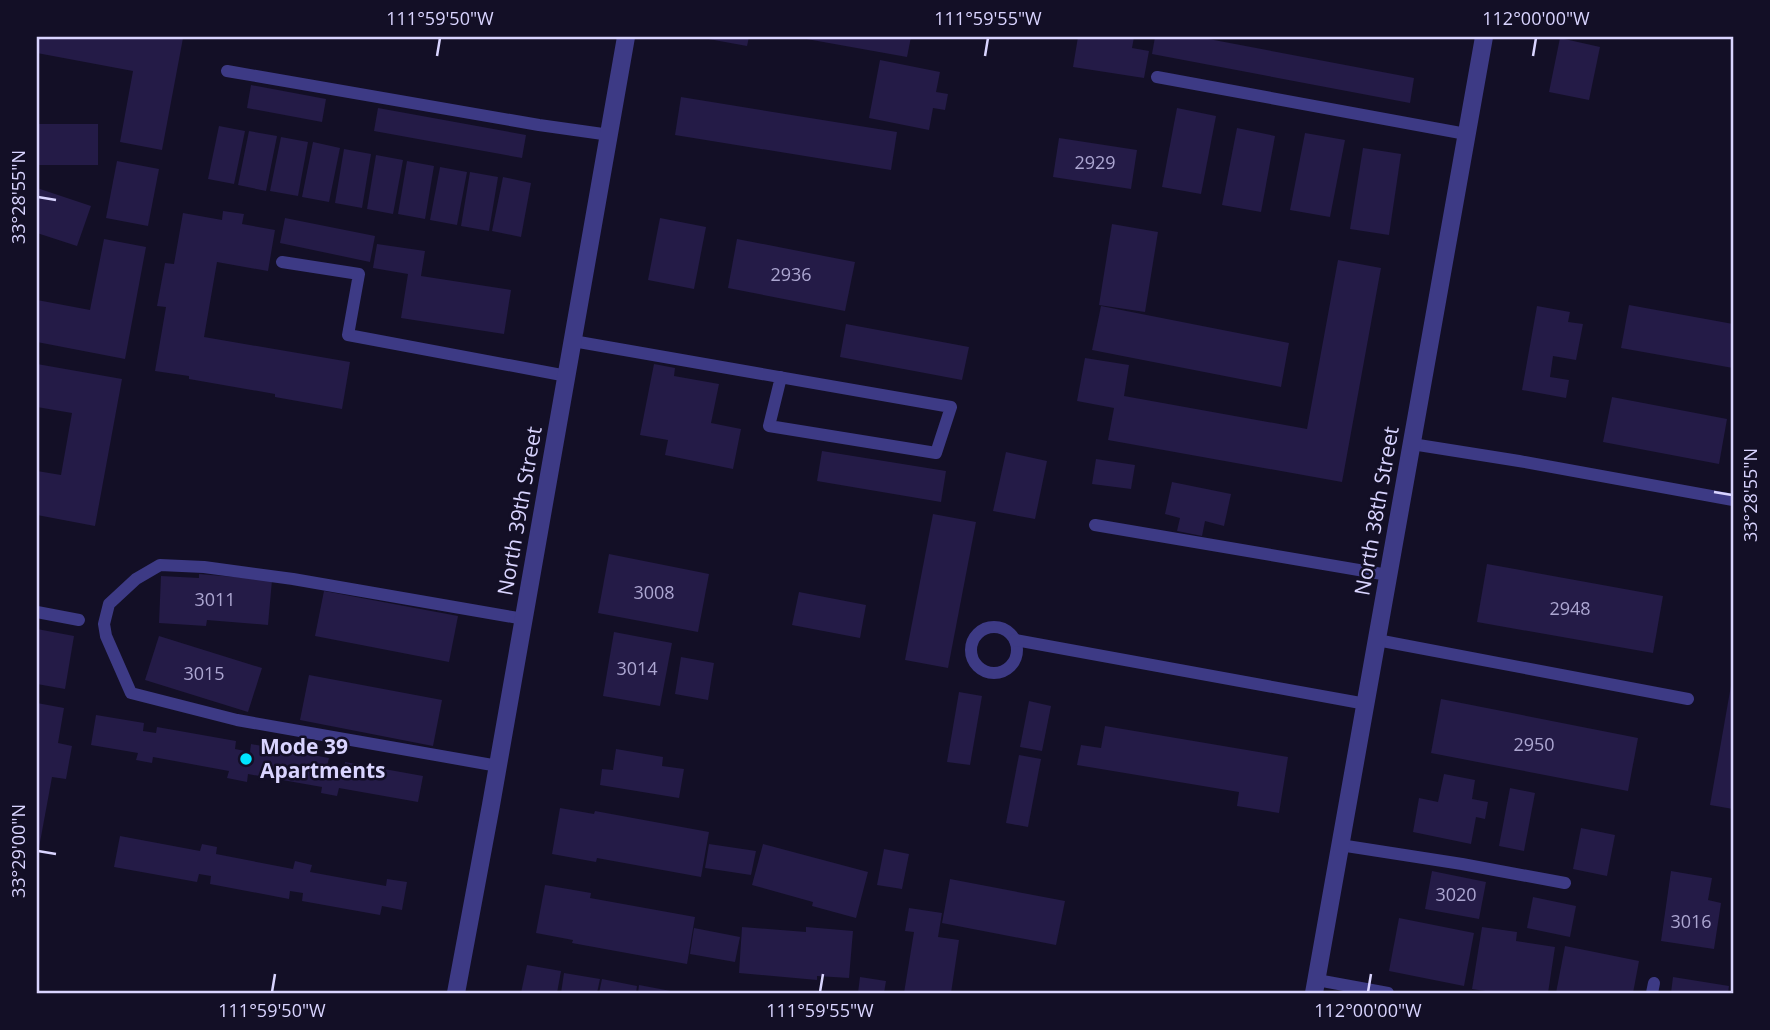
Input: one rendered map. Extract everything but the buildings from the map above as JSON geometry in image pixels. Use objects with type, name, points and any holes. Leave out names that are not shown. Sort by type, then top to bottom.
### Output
[{"type":"street","name":"North 39th Street","points":[[456,993],[626,37]]},
{"type":"street","name":"North 38th Street","points":[[1316,987],[1484,37]]},
{"type":"lane","points":[[227,71],[610,135]]},
{"type":"lane","points":[[1157,77],[1466,134]]},
{"type":"lane","points":[[282,262],[359,274],[348,335],[567,376]]},
{"type":"lane","points":[[573,341],[780,377],[951,407],[936,453],[769,426],[780,377]]},
{"type":"lane","points":[[1412,444],[1733,500]]},
{"type":"lane","points":[[1095,525],[1388,575]]},
{"type":"lane","points":[[498,766],[237,720],[131,693],[106,636],[104,624],[110,604],[136,579],[160,565],[204,567],[280,578],[524,619]]},
{"type":"lane","points":[[37,612],[79,620]]},
{"type":"lane","points":[[1015,640],[1366,704]]},
{"type":"lane","points":[[1377,640],[1688,699]]},
{"type":"lane","points":[[1340,845],[1565,883]]},
{"type":"lane","points":[[1316,987],[1388,993]]},
{"type":"place","name":"Mode 39 Apartments","points":[[246,759]]}]
